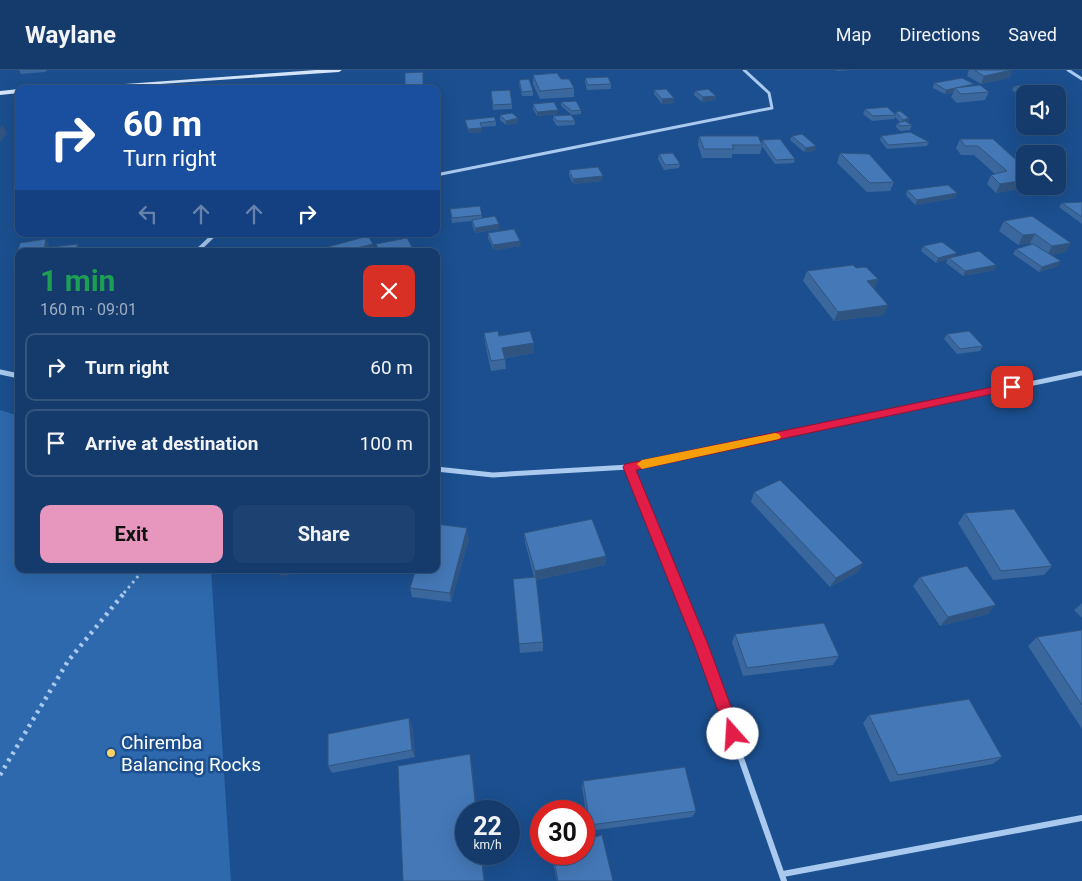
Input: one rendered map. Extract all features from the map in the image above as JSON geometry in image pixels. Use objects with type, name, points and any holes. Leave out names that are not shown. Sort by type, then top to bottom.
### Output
[{"type":"street","points":[[112,85],[286,72],[339,70]]},
{"type":"street","points":[[440,174],[772,108],[769,94],[744,70]]},
{"type":"street","points":[[1068,70],[1082,79]]},
{"type":"street","points":[[0,93],[15,92]]},
{"type":"street","points":[[200,248],[211,237]]},
{"type":"street","points":[[0,372],[15,375]]},
{"type":"street","points":[[440,470],[461,474],[493,475],[629,467],[1082,373]]},
{"type":"street","points":[[629,467],[702,647],[783,878],[1082,818]]},
{"type":"path","points":[[0,775],[68,661],[141,573]]},
{"type":"shaded area","name":"Chiremba Balancing Rocks","points":[[0,410],[15,415],[15,573],[211,573],[231,881],[0,881]]},
{"type":"building","points":[[974,70],[1012,70],[984,76]]},
{"type":"building","points":[[423,72],[423,85],[405,85],[405,73]]},
{"type":"building","points":[[557,73],[561,79],[569,79],[574,88],[540,91],[533,75]]},
{"type":"building","points":[[608,77],[611,84],[588,85],[585,78]]},
{"type":"building","points":[[962,78],[974,84],[946,90],[934,83]]},
{"type":"building","points":[[529,79],[533,91],[522,92],[519,80]]},
{"type":"building","points":[[980,85],[989,92],[961,94],[955,88]]},
{"type":"building","points":[[666,89],[674,98],[662,99],[654,90]]},
{"type":"building","points":[[708,89],[716,96],[703,97],[695,91]]},
{"type":"building","points":[[510,90],[512,104],[493,105],[491,91]]},
{"type":"building","points":[[576,101],[581,110],[572,111],[561,102]]},
{"type":"building","points":[[554,102],[558,110],[537,112],[533,104]]},
{"type":"building","points":[[887,107],[896,115],[873,116],[865,109]]},
{"type":"building","points":[[900,111],[909,118],[903,120],[896,112]]},
{"type":"building","points":[[512,113],[518,118],[506,121],[500,115]]},
{"type":"building","points":[[571,115],[575,121],[557,121],[553,116]]},
{"type":"building","points":[[494,117],[496,121],[480,123],[482,128],[468,129],[465,120]]},
{"type":"building","points":[[905,121],[912,125],[901,126],[897,123]]},
{"type":"building","points":[[910,132],[929,142],[888,145],[881,136]]},
{"type":"building","points":[[802,134],[816,146],[806,148],[792,136]]},
{"type":"building","points":[[699,136],[758,136],[762,145],[732,145],[734,149],[704,149]]},
{"type":"building","points":[[780,139],[795,159],[776,160],[762,140]]},
{"type":"building","points":[[960,139],[993,139],[1016,160],[1016,181],[1000,184],[991,175],[1007,171],[978,146],[965,146]]},
{"type":"building","points":[[673,153],[680,164],[665,165],[659,154]]},
{"type":"building","points":[[840,153],[869,154],[894,182],[870,183]]},
{"type":"building","points":[[598,167],[603,176],[573,179],[569,170]]},
{"type":"building","points":[[948,185],[957,193],[917,200],[907,190]]},
{"type":"building","points":[[1082,202],[1082,217],[1062,203]]},
{"type":"building","points":[[480,206],[482,215],[452,218],[450,209]]},
{"type":"building","points":[[495,216],[499,224],[475,228],[472,220]]},
{"type":"building","points":[[1032,216],[1071,243],[1052,246],[1035,234],[1023,235],[1004,221]]},
{"type":"building","points":[[514,229],[520,241],[493,245],[488,233]]},
{"type":"building","points":[[364,237],[369,237],[373,244],[357,248],[324,248]]},
{"type":"building","points":[[407,238],[412,248],[378,248],[376,244]]},
{"type":"building","points":[[46,239],[44,248],[19,248],[20,243]]},
{"type":"building","points":[[942,242],[957,253],[938,258],[923,246]]},
{"type":"building","points":[[78,244],[76,248],[52,247]]},
{"type":"building","points":[[1033,244],[1061,261],[1042,267],[1016,249]]},
{"type":"building","points":[[979,251],[996,265],[965,271],[949,258]]},
{"type":"building","points":[[853,265],[856,268],[866,267],[878,279],[867,281],[888,305],[838,312],[807,271]]},
{"type":"building","points":[[498,331],[499,336],[530,331],[534,343],[502,348],[505,359],[491,361],[484,333]]},
{"type":"building","points":[[969,331],[983,346],[960,349],[947,334]]},
{"type":"building","points":[[780,480],[863,563],[836,578],[754,492]]},
{"type":"building","points":[[1014,509],[1052,566],[1001,571],[965,513]]},
{"type":"building","points":[[592,519],[606,556],[535,571],[524,533]]},
{"type":"building","points":[[440,525],[467,528],[450,593],[410,588],[415,573],[440,573]]},
{"type":"building","points":[[967,566],[996,605],[948,617],[920,577]]},
{"type":"building","points":[[536,577],[543,642],[519,644],[513,579]]},
{"type":"building","points":[[824,623],[839,656],[747,668],[735,634]]},
{"type":"building","points":[[1082,630],[1082,705],[1037,637]]},
{"type":"building","points":[[969,699],[1002,757],[898,775],[869,715]]},
{"type":"building","points":[[409,718],[412,750],[328,766],[328,734]]},
{"type":"building","points":[[470,754],[475,800],[455,800],[455,865],[482,865],[484,881],[403,881],[398,766]]},
{"type":"building","points":[[685,767],[696,811],[595,824],[595,800],[586,800],[583,781]]},
{"type":"building","points":[[602,835],[613,881],[558,881],[555,865],[595,865],[595,837]]},
{"type":"slow traffic","points":[[642,464],[775,437]]},
{"type":"place","name":"Chiremba Balancing Rocks","points":[[111,753]]},
{"type":"route","points":[[733,734],[702,647],[629,467],[1012,387]]}]
